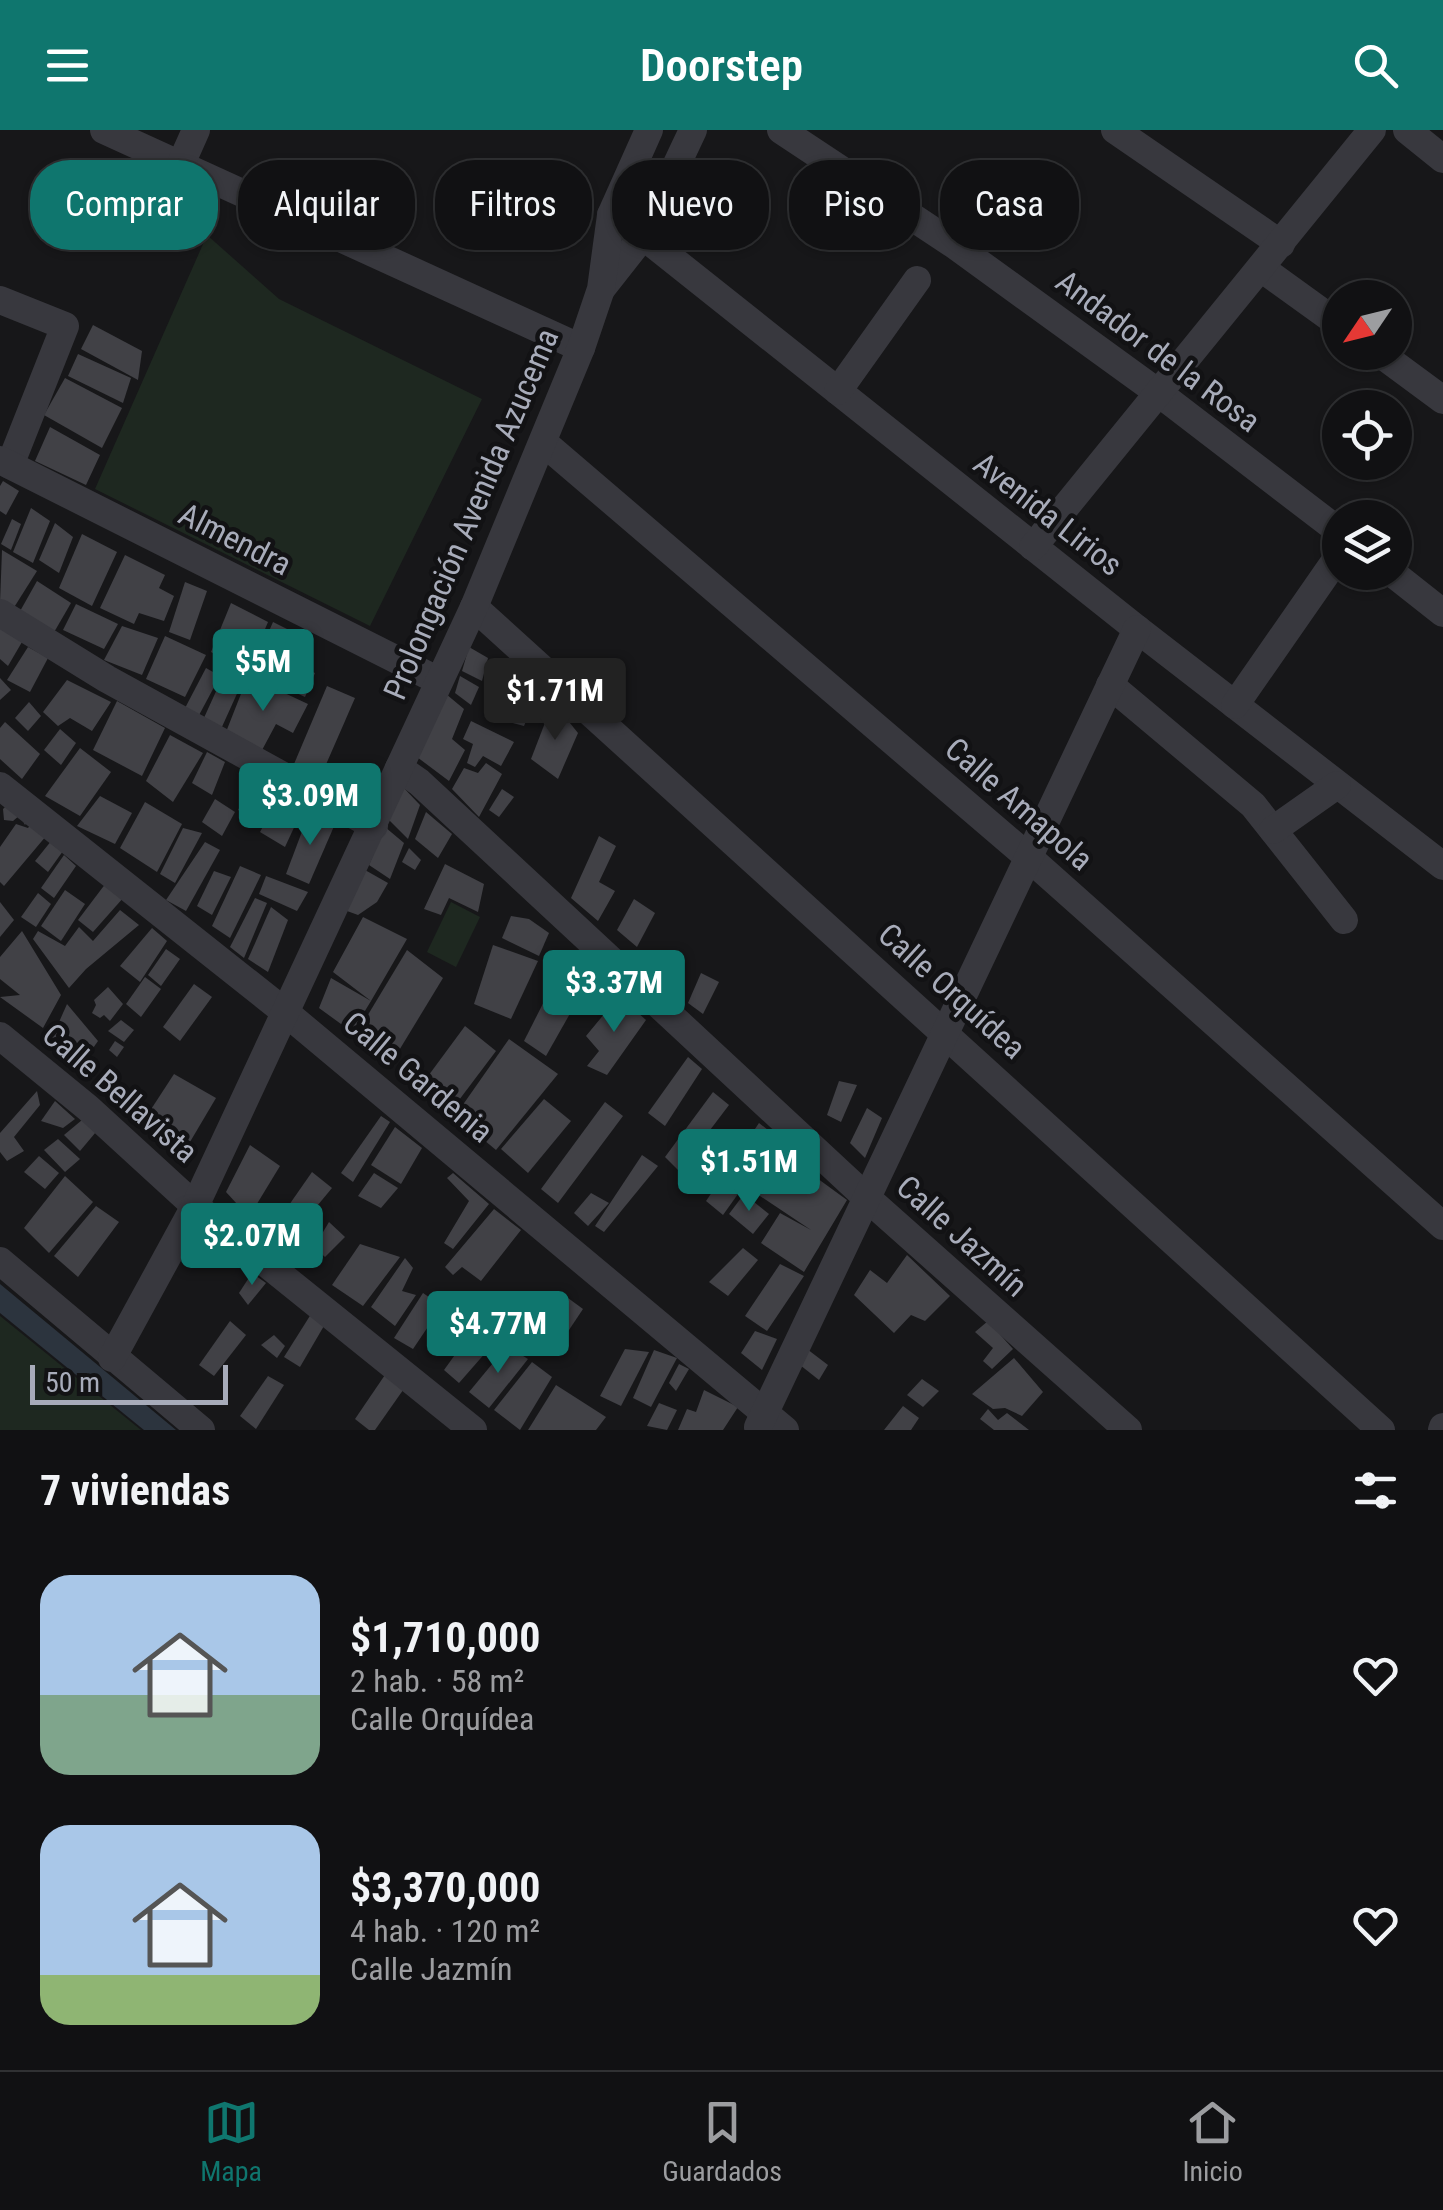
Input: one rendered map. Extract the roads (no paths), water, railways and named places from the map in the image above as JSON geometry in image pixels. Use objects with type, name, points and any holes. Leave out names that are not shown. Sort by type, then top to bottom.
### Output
[{"type":"street","points":[[104,130],[167,160]]},
{"type":"street","points":[[183,160],[196,130]]},
{"type":"street","name":"Prolongación Avenida Azucema","points":[[112,1358],[194,1206],[474,607],[544,443],[602,289],[610,215],[649,130]]},
{"type":"street","name":"Prolongación Avenida Azucema","points":[[679,160],[693,130]]},
{"type":"street","name":"Andador de la Rosa","points":[[781,130],[953,244],[1160,394],[1322,518]]},
{"type":"street","points":[[1114,130],[1282,244]]},
{"type":"street","points":[[1033,547],[1372,130]]},
{"type":"street","points":[[1407,130],[1443,158]]},
{"type":"street","points":[[218,183],[580,348]]},
{"type":"street","name":"Prolongación Avenida Azucema","points":[[602,289],[632,250]]},
{"type":"street","name":"Avenida Lirios","points":[[661,250],[1136,629],[1442,864]]},
{"type":"street","points":[[1262,268],[1322,312]]},
{"type":"street","points":[[838,391],[917,280]]},
{"type":"street","points":[[0,300],[65,326],[5,462]]},
{"type":"street","points":[[1402,370],[1443,400]]},
{"type":"street","name":"Calle Amapola","points":[[544,443],[1027,856],[1443,1226]]},
{"type":"street","name":"Almendra","points":[[5,462],[439,681]]},
{"type":"street","points":[[1235,704],[1322,580]]},
{"type":"street","points":[[1412,588],[1443,613]]},
{"type":"street","name":"Calle Orquídea","points":[[474,607],[1381,1430]]},
{"type":"street","points":[[0,613],[107,679],[374,826]]},
{"type":"street","points":[[769,1425],[867,1198],[1136,629]]},
{"type":"street","points":[[1110,685],[1253,805],[1344,920]]},
{"type":"street","name":"Calle Jazmín","points":[[399,768],[419,782],[867,1198],[1128,1430]]},
{"type":"street","points":[[1273,830],[1337,784]]},
{"type":"street","name":"Calle Gardenia","points":[[0,786],[285,1012],[769,1425]]},
{"type":"street","name":"Calle Bellavista","points":[[0,1036],[88,1108],[194,1206],[473,1430]]},
{"type":"street","points":[[0,1260],[201,1430]]}]
